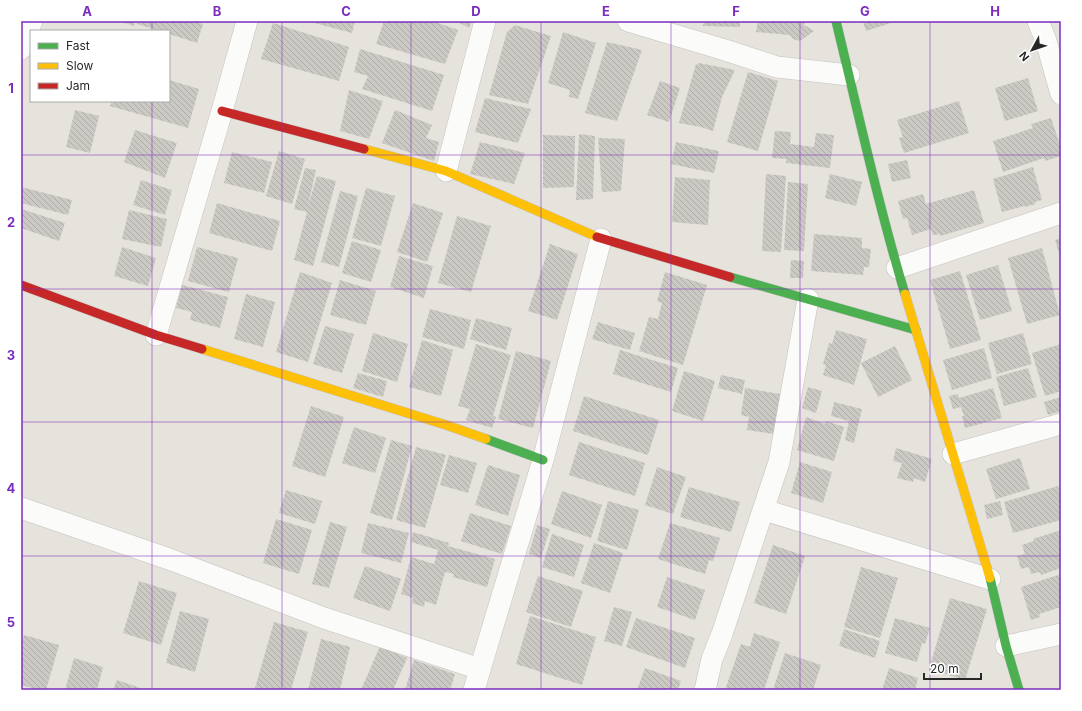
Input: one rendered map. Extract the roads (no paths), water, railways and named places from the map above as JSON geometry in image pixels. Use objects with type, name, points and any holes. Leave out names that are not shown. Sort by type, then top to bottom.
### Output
[{"type":"street","points":[[21,49],[32,21]]},
{"type":"street","points":[[156,335],[247,21]]},
{"type":"street","points":[[446,171],[486,21]]},
{"type":"street","points":[[628,21],[777,67],[848,75]]},
{"type":"street","points":[[836,21],[848,75],[897,268],[990,579],[1006,646],[1019,690]]},
{"type":"street","points":[[1038,21],[1046,41],[1061,94]]},
{"type":"street","points":[[222,111],[446,171],[601,239],[916,330]]},
{"type":"street","points":[[897,268],[1061,213]]},
{"type":"street","points":[[474,690],[543,460],[601,239]]},
{"type":"street","points":[[21,285],[156,335],[438,422],[543,460]]},
{"type":"street","points":[[704,690],[712,659],[722,634],[779,462],[808,300]]},
{"type":"street","points":[[953,454],[1061,424]]},
{"type":"street","points":[[21,508],[169,559],[324,618],[480,669]]},
{"type":"street","points":[[764,510],[990,579]]},
{"type":"street","points":[[1006,646],[1061,634]]}]
